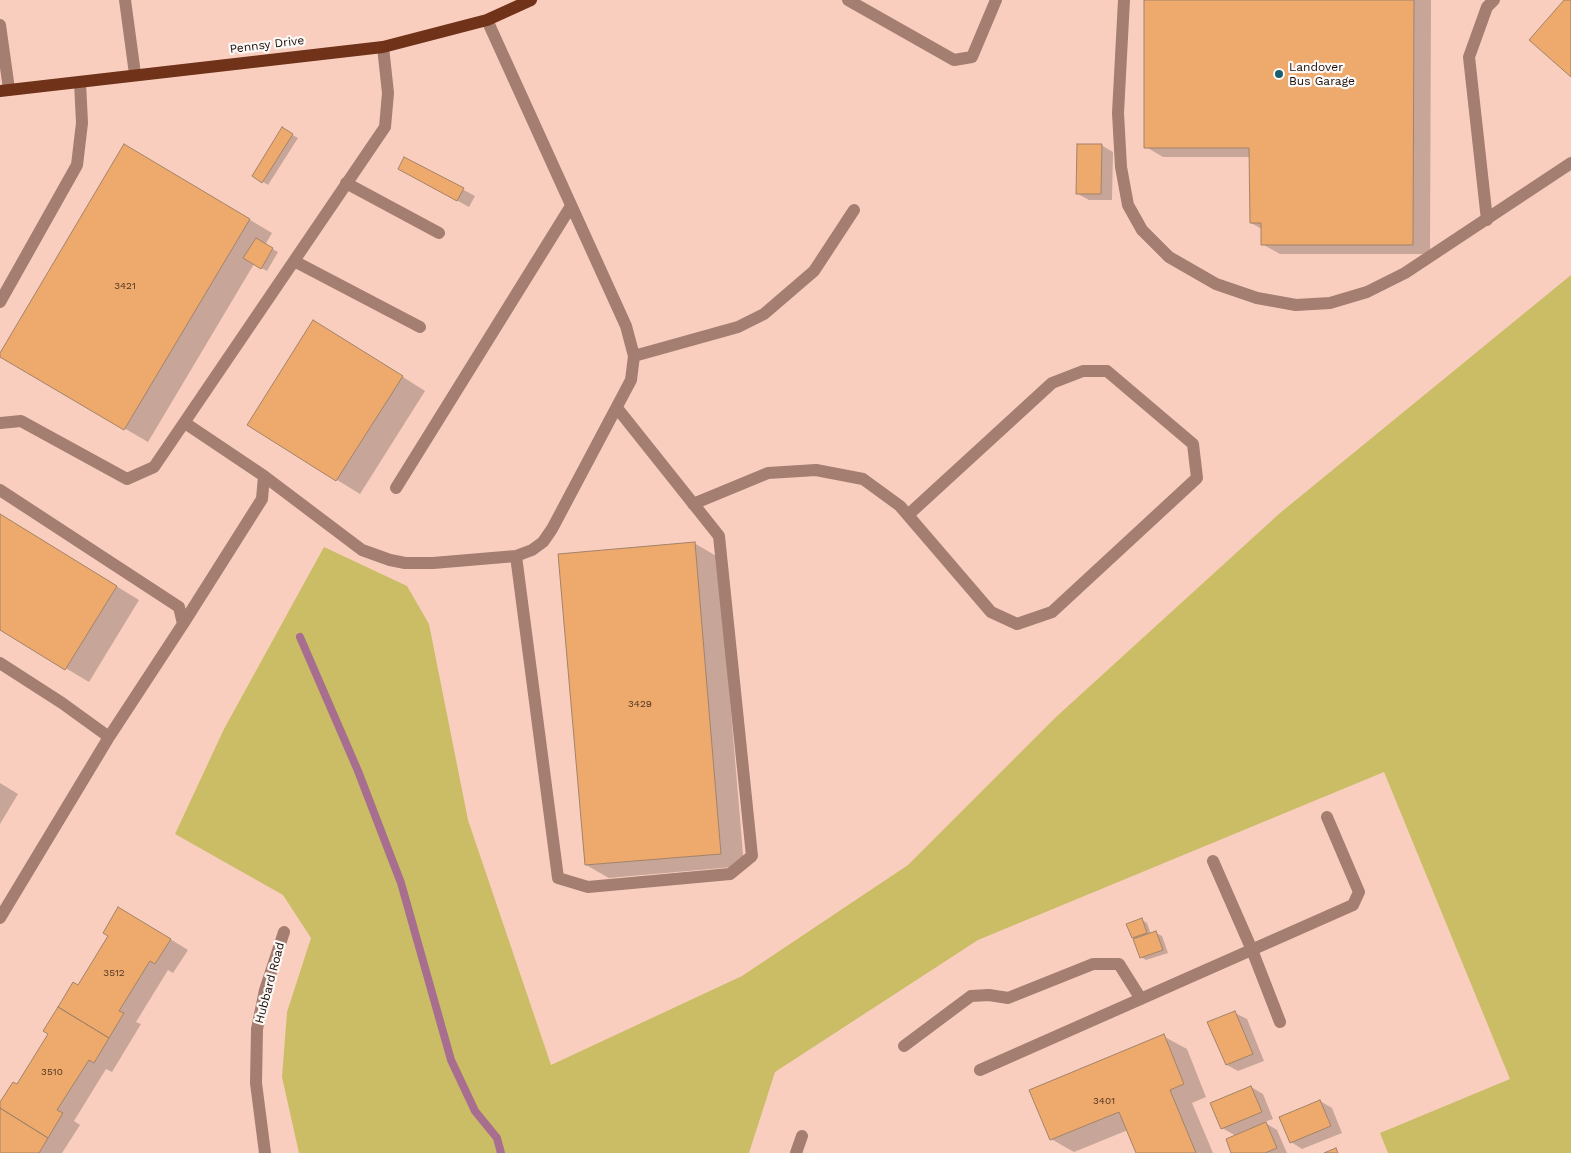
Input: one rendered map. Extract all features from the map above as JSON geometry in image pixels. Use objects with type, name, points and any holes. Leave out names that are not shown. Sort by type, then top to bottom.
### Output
[{"type":"main road","name":"Pennsy Drive","points":[[5,90],[383,47],[487,20],[531,0]]},
{"type":"street","points":[[124,0],[134,74]]},
{"type":"street","points":[[848,0],[954,60],[972,56],[996,0]]},
{"type":"street","points":[[1124,0],[1118,113],[1122,167],[1128,205],[1142,230],[1169,257],[1216,284],[1257,298],[1296,305],[1330,303],[1367,292],[1405,273],[1571,163]]},
{"type":"street","points":[[1486,220],[1469,58],[1487,7],[1494,0]]},
{"type":"street","points":[[185,423],[264,476],[362,550],[390,560],[405,564],[433,564],[516,556],[532,550],[543,542],[631,380],[634,356],[626,326],[487,20]]},
{"type":"street","points":[[0,26],[5,90]]},
{"type":"street","points":[[0,423],[21,421],[127,479],[154,468],[385,127],[388,93],[383,47]]},
{"type":"street","points":[[0,302],[77,165],[82,123],[80,82]]},
{"type":"street","points":[[346,184],[439,233]]},
{"type":"street","points":[[396,488],[571,206]]},
{"type":"street","points":[[634,356],[738,327],[764,314],[814,270],[854,210]]},
{"type":"street","points":[[294,261],[420,327]]},
{"type":"street","points":[[693,504],[768,473],[816,470],[862,479],[900,506],[991,612],[1017,624],[1052,612],[1197,478],[1193,444],[1108,371],[1083,372],[1052,383],[908,515]]},
{"type":"street","points":[[516,556],[558,878],[588,887],[730,874],[752,856],[718,536],[617,408]]},
{"type":"street","points":[[0,918],[109,738],[262,499],[264,476]]},
{"type":"street","points":[[0,490],[179,607],[182,624]]},
{"type":"street","points":[[0,663],[62,702],[109,738]]},
{"type":"street","points":[[980,1070],[1353,905],[1359,892],[1328,817]]},
{"type":"street","points":[[1213,861],[1252,950],[1280,1022]]},
{"type":"street","name":"Hubbard Road","points":[[265,1153],[256,1083],[257,1029],[265,990],[284,932]]},
{"type":"street","points":[[904,1046],[971,996],[989,994],[1008,998],[1093,964],[1119,964],[1141,999]]},
{"type":"street","points":[[796,1153],[802,1136]]},
{"type":"shaded area","points":[[1571,275],[1571,1153],[1388,1153],[1380,1133],[1510,1079],[1384,772],[978,940],[775,1072],[749,1153],[299,1153],[282,1077],[287,1012],[311,938],[283,895],[175,834],[224,729],[324,547],[407,586],[429,624],[468,820],[551,1065],[742,976],[908,865],[1056,717],[1280,513]]},
{"type":"building","name":"Landover Bus Garage","points":[[1144,0],[1414,0],[1413,245],[1261,245],[1261,223],[1250,223],[1249,148],[1144,148]]},
{"type":"building","points":[[1564,0],[1571,0],[1571,77],[1529,40]]},
{"type":"building","points":[[282,127],[293,134],[262,183],[252,176]]},
{"type":"building","points":[[124,144],[250,219],[124,430],[0,357],[0,353]]},
{"type":"building","points":[[1077,144],[1102,144],[1101,194],[1076,194]]},
{"type":"building","points":[[404,157],[464,188],[457,201],[398,169]]},
{"type":"building","points":[[256,238],[273,248],[261,269],[243,258]]},
{"type":"building","points":[[313,320],[403,376],[336,481],[247,425]]},
{"type":"building","points":[[0,514],[117,586],[65,670],[0,630]]},
{"type":"building","points":[[695,542],[721,854],[585,865],[558,554]]},
{"type":"building","points":[[118,907],[171,939],[155,964],[150,961],[119,1011],[124,1013],[109,1038],[58,1007],[73,982],[78,985],[108,936],[103,933]]},
{"type":"building","points":[[1142,918],[1147,933],[1132,938],[1126,924]]},
{"type":"building","points":[[1156,931],[1163,950],[1140,958],[1133,939]]},
{"type":"building","points":[[58,1007],[109,1038],[94,1063],[89,1060],[57,1110],[63,1113],[48,1138],[0,1108],[0,1102],[13,1082],[17,1084],[48,1034],[43,1031]]},
{"type":"building","points":[[1235,1011],[1253,1054],[1226,1065],[1207,1022]]},
{"type":"building","points":[[1164,1034],[1184,1084],[1170,1090],[1196,1153],[1136,1153],[1119,1112],[1050,1140],[1029,1090]]},
{"type":"building","points":[[1251,1086],[1262,1112],[1221,1129],[1210,1103]]},
{"type":"building","points":[[1320,1100],[1331,1126],[1290,1143],[1279,1117]]},
{"type":"building","points":[[0,1108],[48,1138],[39,1153],[0,1153]]},
{"type":"building","points":[[1266,1122],[1277,1148],[1265,1153],[1231,1153],[1226,1139]]},
{"type":"building","points":[[1336,1148],[1338,1153],[1324,1153]]},
{"type":"waterway","points":[[300,637],[358,771],[401,883],[451,1060],[475,1111],[497,1138],[501,1153]]},
{"type":"place","name":"Landover Bus Garage","points":[[1279,74]]}]
